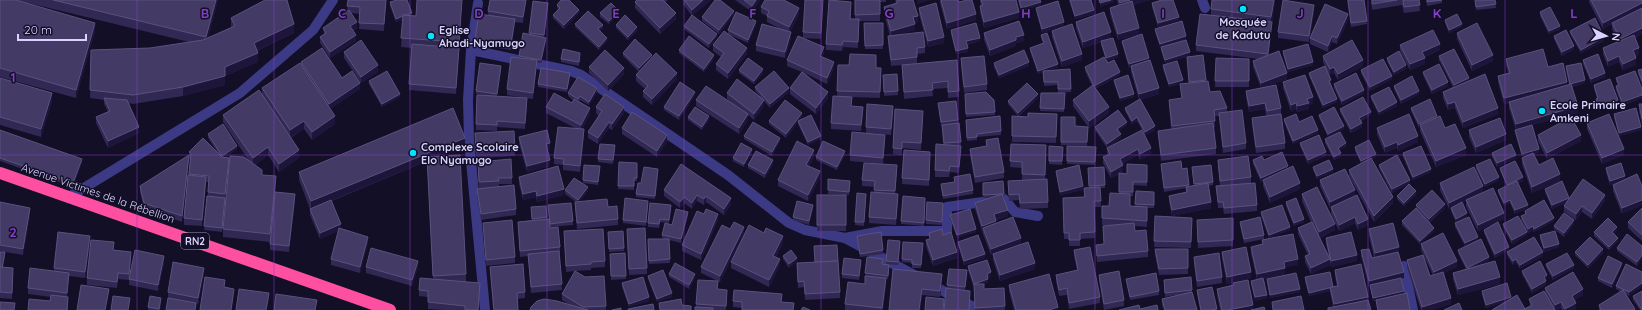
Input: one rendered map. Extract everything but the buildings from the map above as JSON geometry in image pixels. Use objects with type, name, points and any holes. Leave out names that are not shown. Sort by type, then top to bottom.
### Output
[{"type":"highway","name":"Avenue Victimes de la Rébellion","points":[[0,173],[390,310]]},
{"type":"street","points":[[69,197],[240,93],[313,30],[333,0]]},
{"type":"street","points":[[478,3],[471,50],[468,100],[469,140],[485,310]]},
{"type":"street","points":[[471,50],[571,71],[581,75],[728,175],[789,223],[805,230],[845,238],[979,310]]},
{"type":"street","points":[[845,238],[882,231],[946,231],[947,207],[1004,199],[1014,212],[1038,216]]},
{"type":"street","points":[[1404,266],[1413,310]]},
{"type":"place","name":"Mosquée de Kadutu","points":[[1243,9]]},
{"type":"place","name":"Eglise Ahadi-Nyamugo","points":[[431,36]]},
{"type":"place","name":"Ecole Primaire Amkeni","points":[[1542,111]]},
{"type":"place","name":"Complexe Scolaire Elo Nyamugo","points":[[413,153]]}]
